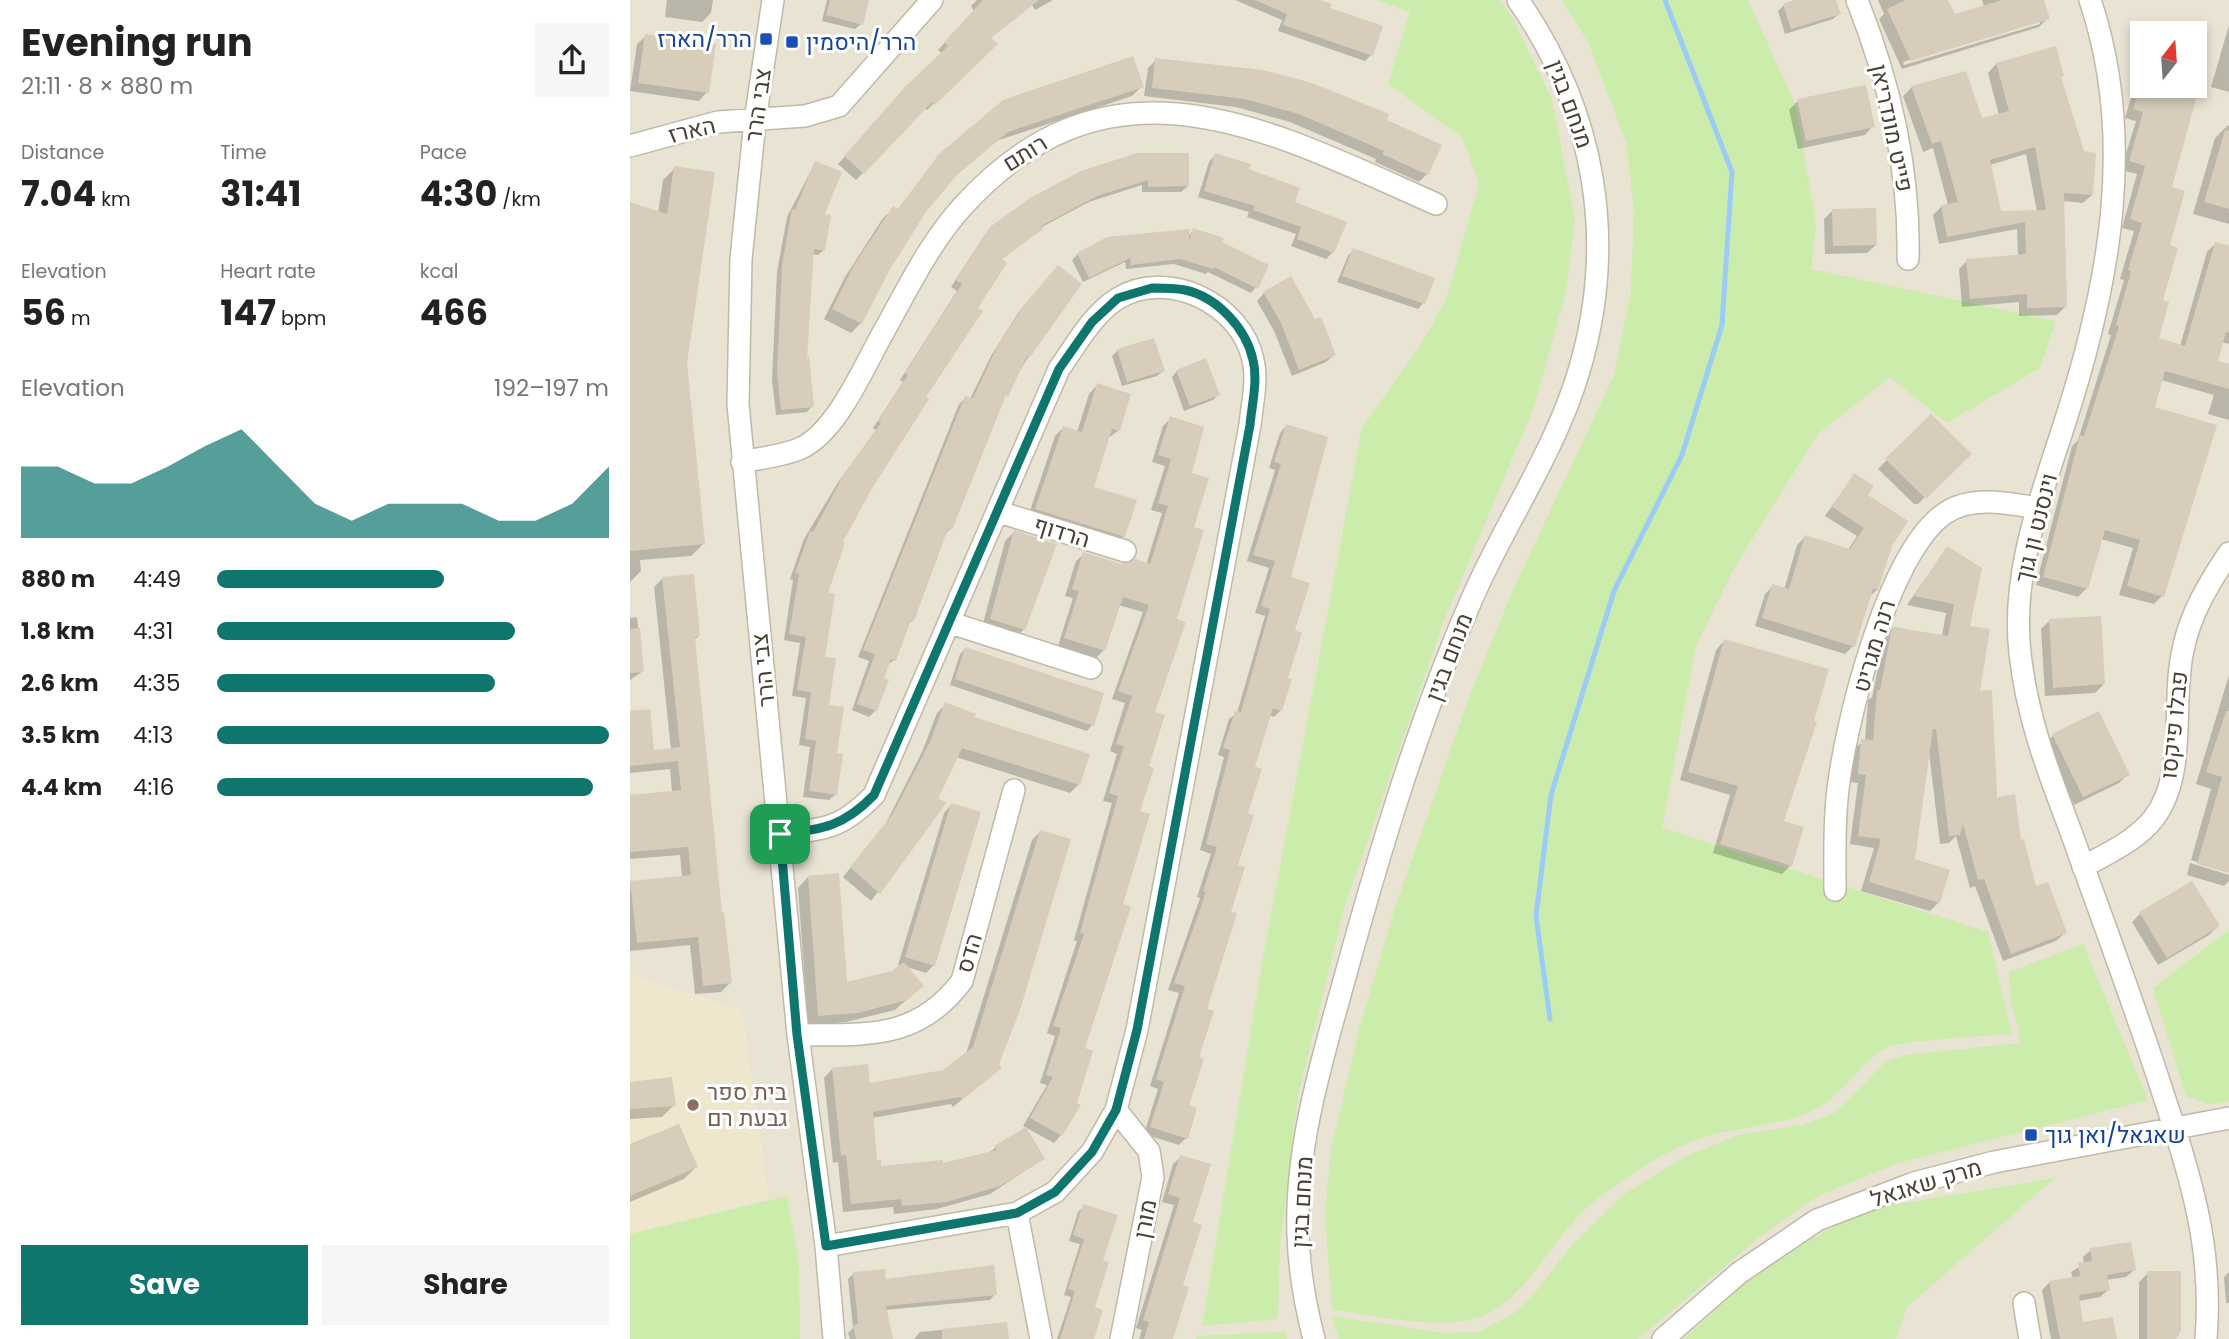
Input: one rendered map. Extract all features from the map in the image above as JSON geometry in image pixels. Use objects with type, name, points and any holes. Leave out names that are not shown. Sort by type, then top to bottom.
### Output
[{"type":"street","name":"צבי הרר","points":[[773,0],[755,121],[738,317],[742,462],[780,834],[797,1035],[826,1246],[834,1339]]},
{"type":"street","name":"הארז","points":[[630,146],[718,122],[805,116],[839,106],[932,0]]},
{"type":"street","name":"מנחם בגין","points":[[1314,1339],[1303,1297],[1297,1233],[1301,1167],[1319,1072],[1404,774],[1472,599],[1579,372],[1599,270],[1598,224],[1587,147],[1568,86],[1544,37],[1518,0]]},
{"type":"street","name":"פייט מונדריאן","points":[[1857,0],[1871,36],[1901,147],[1909,207],[1908,259]]},
{"type":"street","name":"וינסנט ון גוך","points":[[2090,0],[2098,27],[2113,109],[2114,192],[2105,277],[2088,352],[2038,508],[2020,587],[2019,649],[2031,723],[2174,1126],[2199,1208],[2206,1268],[2207,1339]]},
{"type":"street","name":"רותם","points":[[742,462],[799,449],[821,435],[840,410],[926,257],[961,208],[1002,166],[1042,140],[1094,119],[1144,111],[1194,114],[1247,126],[1304,146],[1436,204]]},
{"type":"street","points":[[780,834],[825,829],[854,816],[874,795],[951,623],[1059,369],[1092,322],[1118,298],[1152,288],[1186,290],[1216,306],[1240,327],[1253,360],[1250,425],[1137,1030],[1116,1110],[1092,1152],[1055,1192],[1017,1213],[826,1246]]},
{"type":"street","name":"רנה מגריט","points":[[1835,890],[1839,784],[1871,646],[1891,589],[1918,540],[1945,513],[1972,502],[2038,508]]},
{"type":"street","name":"הרדוף","points":[[999,512],[1125,551]]},
{"type":"street","name":"פבלו פיקסו","points":[[2083,867],[2128,842],[2154,818],[2162,804],[2174,761],[2178,675],[2188,630],[2201,599],[2229,553]]},
{"type":"street","points":[[951,623],[1091,668]]},
{"type":"street","name":"הדס","points":[[797,1035],[879,1033],[919,1020],[945,1003],[962,981],[1014,790]]},
{"type":"street","name":"מורן","points":[[1116,1110],[1149,1151],[1153,1177],[1121,1339]]},
{"type":"street","name":"מרק שאגאל","points":[[1663,1339],[1738,1273],[1817,1220],[1927,1179],[1994,1161],[2229,1118]]},
{"type":"street","points":[[1017,1213],[1041,1339]]},
{"type":"street","points":[[2024,1303],[2030,1339]]},
{"type":"shaded area","points":[[630,0],[2229,0],[2229,1339],[630,1339]]},
{"type":"shaded area","name":"בית ספר גבעת רם","points":[[630,974],[742,1010],[769,1199],[630,1234]]},
{"type":"green space","points":[[1376,0],[1499,0],[1511,15],[1552,100],[1575,219],[1566,292],[1534,407],[1443,623],[1344,909],[1298,1096],[1280,1247],[1278,1319],[1202,1326],[1263,958],[1362,428],[1422,343],[1447,297],[1479,184],[1462,137],[1388,84],[1410,12]]},
{"type":"green space","points":[[1562,0],[1748,0],[1796,106],[1816,224],[1811,269],[2056,321],[2040,368],[1947,423],[1890,377],[1818,434],[1733,570],[1696,646],[1662,828],[1988,932],[2012,1034],[1894,1045],[1876,1055],[1831,1099],[1810,1112],[1715,1134],[1661,1156],[1621,1181],[1583,1211],[1521,1288],[1493,1311],[1476,1318],[1436,1323],[1332,1310],[1325,1214],[1331,1149],[1359,1030],[1394,911],[1468,700],[1513,590],[1614,375],[1631,292],[1634,209],[1626,142],[1589,44]]},
{"type":"green space","points":[[2229,930],[2229,1101],[2211,1105],[2186,1096],[2153,988]]},
{"type":"green space","points":[[2083,944],[2148,1100],[1898,1163],[1818,1196],[1761,1236],[1638,1339],[1339,1339],[1332,1316],[1443,1333],[1479,1332],[1516,1312],[1538,1289],[1571,1246],[1623,1195],[1686,1156],[1738,1135],[1802,1125],[1835,1113],[1886,1061],[1906,1055],[2019,1043],[2019,1028],[2011,1006],[2009,972]]},
{"type":"green space","points":[[2055,1178],[1907,1307],[1896,1339],[1684,1339],[1766,1263],[1867,1209]]},
{"type":"green space","points":[[787,1196],[799,1264],[800,1339],[630,1339],[630,1234]]},
{"type":"green space","points":[[1285,1332],[1287,1339],[1196,1339],[1197,1336]]},
{"type":"building","points":[[830,0],[869,0],[863,25],[826,15]]},
{"type":"building","points":[[983,0],[1039,0],[991,38],[998,44],[935,105],[932,102],[864,174],[844,156],[905,87],[948,46],[944,42]]},
{"type":"building","points":[[1255,0],[1320,0],[1332,4],[1330,8],[1383,26],[1373,56],[1283,25],[1287,14]]},
{"type":"building","points":[[1794,0],[1836,0],[1841,14],[1791,29],[1783,4]]},
{"type":"building","points":[[1906,0],[1948,0],[1955,14],[2002,0],[2044,0],[2050,19],[1911,61],[1887,9]]},
{"type":"building","points":[[645,34],[716,44],[709,93],[638,83]]},
{"type":"building","points":[[2056,46],[2064,76],[2061,77],[2084,151],[2096,153],[2093,195],[2064,193],[2067,307],[2027,308],[2027,294],[1970,299],[1966,259],[2026,254],[2025,222],[1947,237],[1941,205],[1958,202],[1941,141],[1932,144],[1911,86],[1966,71],[1982,118],[2009,111],[1996,63]],"holes":[[[2035,147],[2046,210],[2001,211],[1990,160]]]},
{"type":"building","points":[[1133,56],[1144,87],[1008,132],[957,175],[926,212],[889,271],[862,324],[832,309],[854,265],[893,206],[898,209],[939,154],[1003,100]]},
{"type":"building","points":[[1155,58],[1263,70],[1312,83],[1389,114],[1387,120],[1442,145],[1428,175],[1382,154],[1384,151],[1299,114],[1245,99],[1152,88]]},
{"type":"building","points":[[1866,85],[1875,127],[1806,141],[1797,99]]},
{"type":"building","points":[[2136,98],[2196,98],[2172,187],[2185,191],[2170,245],[2178,248],[2163,300],[2169,302],[2159,338],[2185,346],[2215,242],[2229,246],[2229,333],[2226,332],[2218,361],[2229,364],[2229,389],[2165,371],[2155,407],[2217,425],[2164,597],[2127,586],[2140,540],[2105,530],[2088,589],[2043,577],[2080,435],[2084,436],[2119,326],[2116,325],[2131,271],[2128,270],[2142,223],[2130,219],[2145,166],[2129,161],[2143,112],[2133,109]]},
{"type":"building","points":[[2225,130],[2229,131],[2229,209],[2204,202]]},
{"type":"building","points":[[1137,153],[1189,153],[1189,186],[1148,187],[1148,180],[1097,196],[1041,226],[1043,229],[1002,259],[1007,263],[978,308],[983,311],[926,397],[929,399],[871,490],[843,542],[845,543],[828,593],[835,594],[825,657],[836,658],[829,705],[844,707],[837,753],[843,754],[837,795],[809,791],[816,741],[805,739],[811,692],[797,690],[806,637],[789,634],[799,574],[795,573],[810,531],[813,532],[843,476],[881,423],[878,421],[908,375],[905,373],[962,284],[956,280],[990,227],[1030,198],[1081,171]]},
{"type":"building","points":[[1215,153],[1251,164],[1249,169],[1300,188],[1295,202],[1347,222],[1334,253],[1297,239],[1301,227],[1253,210],[1255,206],[1204,191]]},
{"type":"building","points":[[815,161],[842,172],[825,214],[831,215],[825,251],[814,249],[807,360],[809,355],[814,407],[781,410],[777,373],[782,265],[792,209],[795,210]]},
{"type":"building","points":[[674,166],[715,172],[687,363],[705,544],[630,551],[630,202],[667,214]]},
{"type":"building","points":[[1876,208],[1877,245],[1833,246],[1832,209]]},
{"type":"building","points":[[1193,228],[1224,238],[1222,242],[1269,265],[1258,289],[1214,267],[1213,269],[1180,259],[1131,265],[1130,258],[1089,278],[1077,253],[1107,237],[1189,229],[1189,240]]},
{"type":"building","points":[[1353,248],[1435,278],[1425,304],[1342,276]]},
{"type":"building","points":[[1058,265],[1082,284],[1030,357],[1027,356],[1008,397],[1006,395],[952,530],[948,529],[914,621],[911,620],[896,661],[891,659],[884,678],[889,680],[877,711],[857,704],[875,654],[863,650],[965,396],[973,398],[997,347],[1024,305]]},
{"type":"building","points":[[1291,276],[1315,319],[1321,317],[1336,355],[1299,370],[1281,323],[1263,292]]},
{"type":"building","points":[[1154,338],[1165,371],[1127,382],[1117,349]]},
{"type":"building","points":[[1206,358],[1220,395],[1190,406],[1176,370]]},
{"type":"building","points":[[1097,383],[1131,394],[1120,431],[1112,429],[1094,487],[1137,500],[1125,537],[1035,509],[1063,426],[1082,432]]},
{"type":"building","points":[[1931,414],[1972,454],[1926,499],[1885,459]]},
{"type":"building","points":[[1170,416],[1204,427],[1192,473],[1209,478],[1194,527],[1204,530],[1177,619],[1186,622],[1155,712],[1165,715],[1149,766],[1154,768],[1140,811],[1150,814],[1123,904],[1131,907],[1085,1048],[1093,1051],[1077,1103],[1081,1105],[1062,1136],[1030,1118],[1053,1077],[1046,1075],[1061,1028],[1053,1026],[1084,934],[1080,933],[1118,796],[1109,793],[1124,746],[1116,744],[1132,696],[1118,691],[1149,605],[1123,597],[1105,651],[1064,638],[1079,591],[1072,589],[1083,552],[1121,564],[1135,559],[1150,564],[1168,506],[1158,503],[1171,459],[1158,455]]},
{"type":"building","points":[[1286,424],[1328,437],[1291,577],[1310,583],[1295,630],[1302,633],[1288,678],[1292,679],[1282,711],[1273,708],[1255,767],[1262,769],[1248,813],[1254,815],[1238,865],[1245,867],[1231,912],[1237,913],[1207,1009],[1214,1011],[1199,1057],[1204,1059],[1189,1105],[1197,1108],[1188,1139],[1150,1127],[1164,1082],[1156,1079],[1185,986],[1174,983],[1206,892],[1203,891],[1217,847],[1206,844],[1230,750],[1223,748],[1235,711],[1241,712],[1270,609],[1261,606],[1275,561],[1253,555],[1281,464],[1274,462]]},
{"type":"building","points":[[1854,473],[1874,486],[1868,495],[1908,521],[1892,546],[1878,590],[1873,589],[1855,647],[1762,618],[1772,584],[1789,589],[1805,535],[1850,549],[1864,528],[1832,507]]},
{"type":"building","points":[[1014,530],[1057,544],[1025,630],[990,619]]},
{"type":"building","points":[[1947,546],[1982,568],[1970,626],[1990,629],[1980,691],[1992,690],[1997,797],[2015,794],[2021,840],[2024,839],[2036,886],[2048,882],[2067,933],[2011,954],[1984,879],[1978,880],[1963,824],[1960,835],[1949,836],[1936,729],[1933,729],[1915,859],[1950,870],[1940,903],[1869,882],[1881,839],[1858,836],[1866,775],[1858,774],[1861,739],[1873,740],[1877,690],[1880,690],[1892,627],[1948,636],[1954,604],[1914,596]]},
{"type":"building","points":[[694,574],[700,636],[695,637],[722,913],[724,912],[732,983],[703,986],[698,937],[637,943],[630,881],[691,875],[688,847],[630,852],[630,795],[681,790],[678,761],[630,766],[630,711],[650,709],[654,750],[680,747],[662,577]]},
{"type":"building","points":[[2101,616],[2105,684],[2053,688],[2049,619]]},
{"type":"building","points":[[640,628],[644,672],[630,673],[630,629]]},
{"type":"building","points":[[1724,639],[1829,669],[1814,721],[1817,722],[1784,821],[1804,827],[1792,866],[1720,844],[1738,786],[1688,772]]},
{"type":"building","points":[[965,647],[1104,693],[1094,726],[955,679]]},
{"type":"building","points":[[945,702],[976,714],[974,717],[1090,754],[1080,785],[962,748],[938,799],[947,802],[880,894],[850,867],[892,815],[930,742]]},
{"type":"building","points":[[2099,711],[2130,775],[2083,797],[2052,734]]},
{"type":"building","points":[[2226,711],[2229,711],[2229,873],[2197,864],[2222,777],[2206,772]]},
{"type":"building","points":[[951,803],[981,812],[935,966],[905,957]]},
{"type":"building","points":[[1040,830],[1071,839],[1020,1010],[999,1064],[1002,1068],[962,1100],[960,1097],[873,1112],[877,1160],[881,1160],[881,1166],[943,1160],[943,1163],[997,1150],[994,1146],[1026,1127],[1045,1159],[1000,1186],[947,1202],[902,1206],[901,1199],[851,1204],[846,1155],[841,1156],[832,1068],[868,1064],[870,1083],[943,1070],[973,1047]]},
{"type":"building","points":[[839,873],[847,982],[892,971],[904,962],[924,986],[907,1000],[858,1013],[818,1016],[808,876]]},
{"type":"building","points":[[2192,881],[2220,926],[2167,958],[2139,912]]},
{"type":"building","points":[[672,1077],[676,1106],[630,1109],[630,1082]]},
{"type":"building","points":[[679,1124],[698,1167],[630,1196],[630,1144]]},
{"type":"building","points":[[1180,1155],[1211,1164],[1193,1222],[1202,1225],[1183,1285],[1189,1287],[1173,1339],[1144,1339],[1149,1322],[1143,1320],[1180,1198],[1168,1194]]},
{"type":"building","points":[[1083,1204],[1118,1215],[1103,1260],[1109,1262],[1095,1307],[1103,1310],[1094,1339],[1060,1339],[1075,1291],[1068,1289],[1084,1239],[1073,1235]]},
{"type":"building","points":[[2131,1242],[2136,1270],[2107,1275],[2110,1290],[2079,1295],[2083,1322],[2113,1317],[2117,1339],[2060,1339],[2049,1281],[2080,1276],[2078,1263],[2092,1261],[2090,1248]]},
{"type":"building","points":[[994,1265],[997,1295],[886,1306],[893,1339],[856,1339],[853,1325],[858,1324],[853,1272],[885,1269],[886,1279]]},
{"type":"building","points":[[2147,1271],[2181,1271],[2181,1331],[2176,1339],[2147,1339]]},
{"type":"building","points":[[1007,1322],[1009,1339],[942,1339],[942,1329]]},
{"type":"waterway","points":[[1550,1019],[1536,916],[1551,795],[1614,591],[1682,455],[1722,325],[1732,172],[1665,0]]},
{"type":"place","name":"הרר/הארז","points":[[766,39]]},
{"type":"place","name":"הרר/היסמין","points":[[792,42]]},
{"type":"place","name":"בית ספר גבעת רם","points":[[693,1105]]},
{"type":"place","name":"שאגאל/ואן גוך","points":[[2031,1135]]},
{"type":"route","points":[[1152,288],[1186,290],[1216,306],[1240,327],[1253,360],[1254,389],[1250,425],[1137,1030],[1116,1110],[1092,1152],[1055,1192],[1017,1213],[826,1246],[797,1035],[780,834],[825,829],[854,816],[874,795],[951,623],[1059,369],[1092,322],[1118,298],[1152,288]]}]
